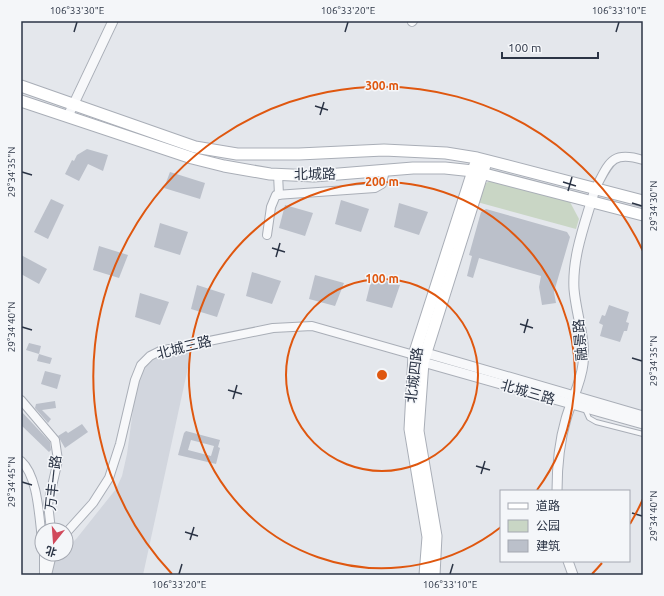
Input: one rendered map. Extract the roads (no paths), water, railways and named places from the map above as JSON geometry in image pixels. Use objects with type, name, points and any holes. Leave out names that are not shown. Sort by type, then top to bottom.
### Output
[{"type":"main road","name":"北城路","points":[[21,86],[195,147],[236,154],[413,150],[446,153],[481,160],[643,201]]},
{"type":"main road","name":"北城路","points":[[21,101],[192,158],[224,166],[278,174],[314,176],[385,170],[445,168],[478,172],[643,215]]},
{"type":"main road","name":"北城四路","points":[[426,575],[428,537],[410,429],[421,357],[481,160]]},
{"type":"main road","name":"北城四路","points":[[421,357],[418,431],[436,536],[434,575]]},
{"type":"street","points":[[68,116],[113,21]]},
{"type":"street","points":[[595,189],[606,168],[616,158],[626,155],[643,160]]},
{"type":"street","points":[[267,235],[271,207],[276,195],[375,188],[382,184],[385,170]]},
{"type":"street","points":[[278,174],[279,194]]},
{"type":"street","name":"融景路","points":[[557,490],[557,464],[560,446],[582,370],[584,357],[583,342],[574,290],[574,271],[577,252],[595,189]]},
{"type":"street","name":"北城三路","points":[[74,524],[93,503],[109,478],[120,444],[135,380],[142,365],[150,356],[160,351],[274,328],[312,326],[573,401],[643,416]]},
{"type":"street","name":"万丰一路","points":[[21,400],[55,440],[58,460],[48,504],[50,522]]},
{"type":"street","name":"北城三路","points":[[573,401],[585,409],[643,424]]},
{"type":"street","points":[[21,461],[29,470],[33,480],[39,522]]},
{"type":"street","points":[[44,562],[44,575]]},
{"type":"street","points":[[47,575],[50,562]]},
{"type":"street","points":[[568,562],[573,575]]},
{"type":"lane","points":[[585,409],[589,418],[596,422],[643,434]]}]
